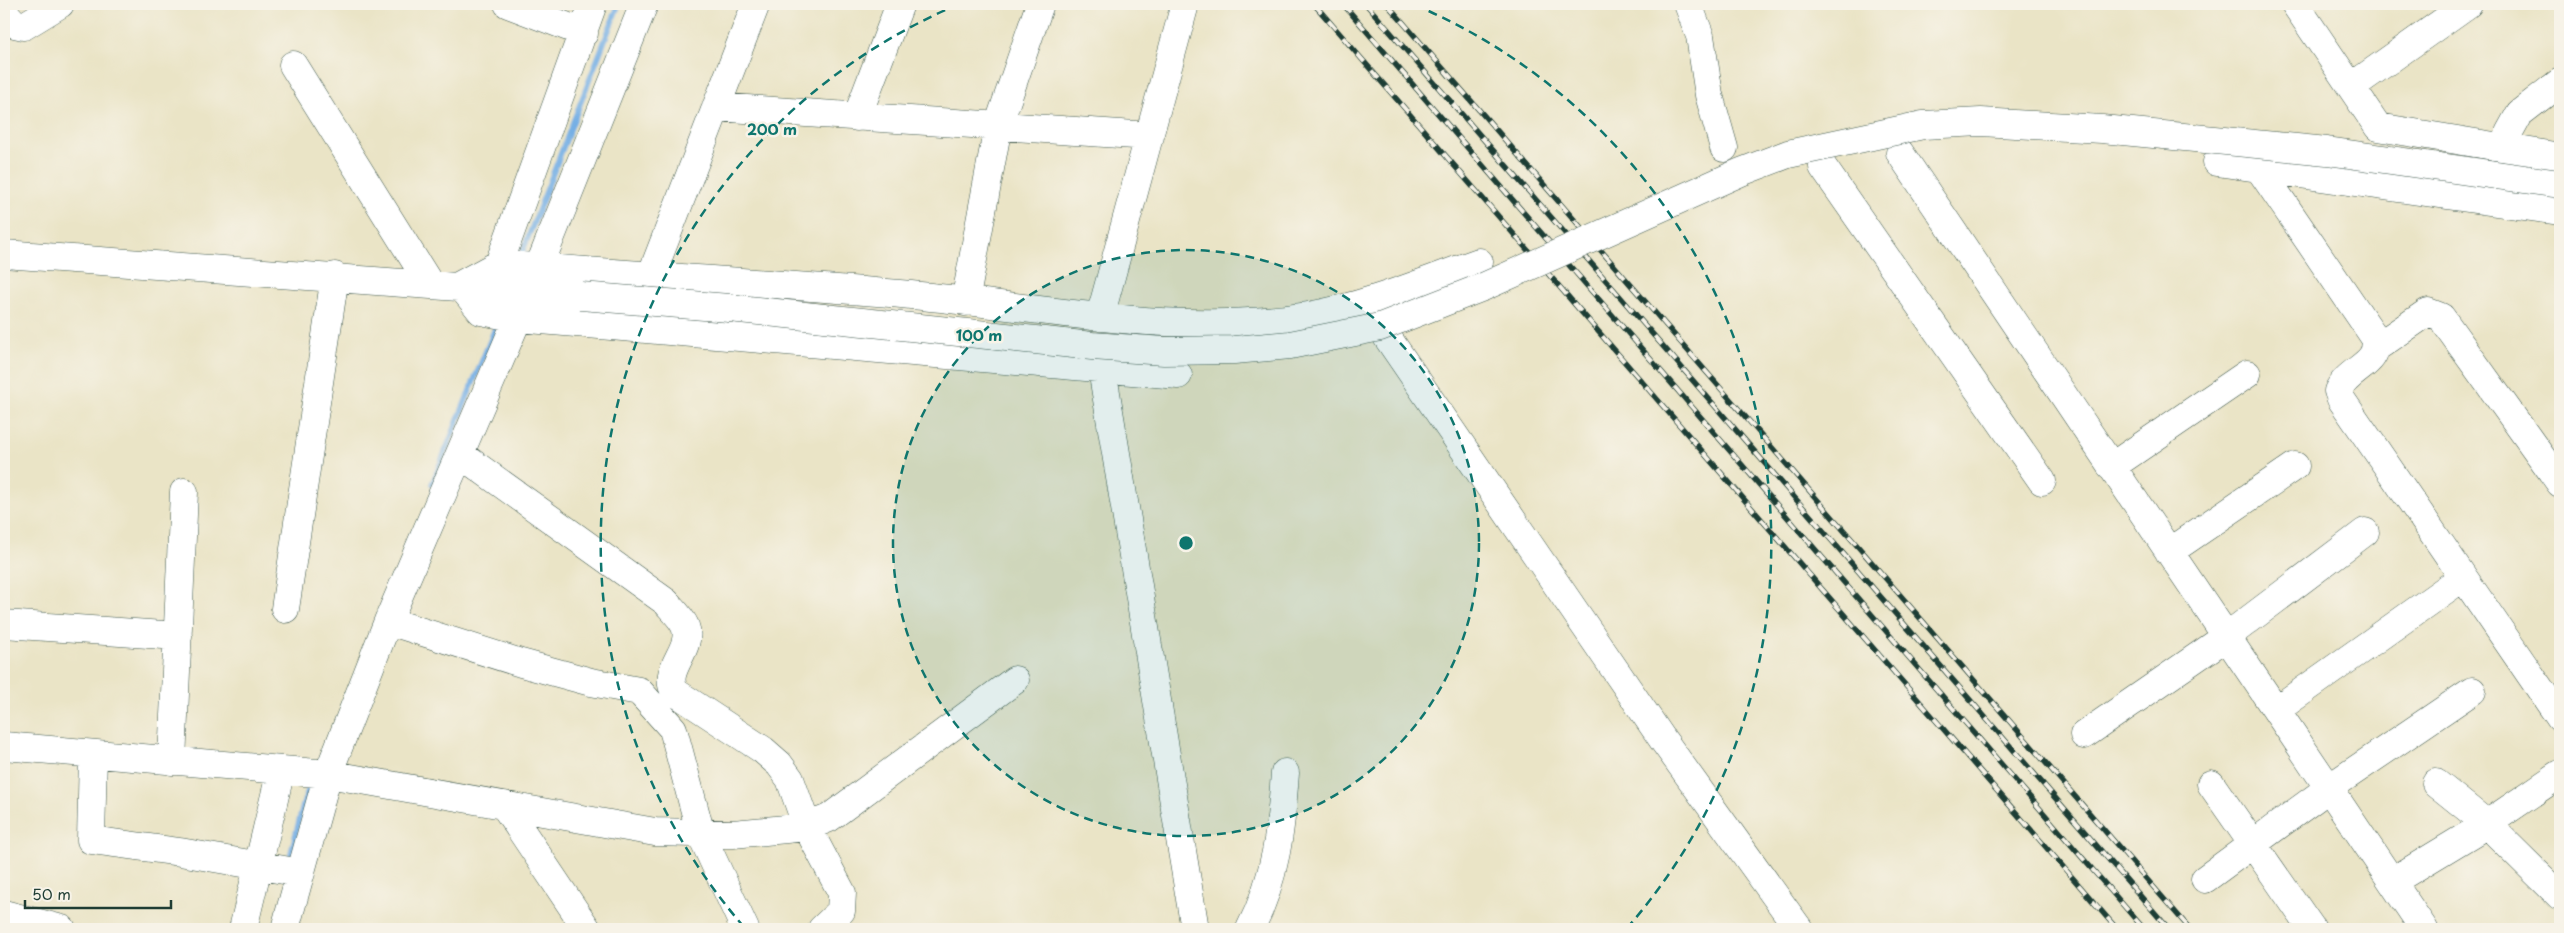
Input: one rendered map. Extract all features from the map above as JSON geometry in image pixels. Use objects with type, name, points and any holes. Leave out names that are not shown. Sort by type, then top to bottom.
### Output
[{"type":"street","points":[[4,12],[15,24],[24,26],[60,4]]},
{"type":"street","points":[[508,4],[584,34]]},
{"type":"street","points":[[518,266],[593,4]]},
{"type":"street","points":[[518,266],[644,4]]},
{"type":"street","points":[[651,276],[756,4]]},
{"type":"street","points":[[857,117],[900,4]]},
{"type":"street","points":[[965,302],[998,126],[1040,4]]},
{"type":"street","points":[[1100,317],[1185,4]]},
{"type":"street","points":[[1688,4],[1700,36],[1709,94],[1724,148]]},
{"type":"street","points":[[2295,4],[2378,127],[2560,157]]},
{"type":"street","points":[[2351,87],[2468,4]]},
{"type":"street","points":[[293,65],[429,283]]},
{"type":"street","points":[[2509,148],[2509,133],[2520,113],[2560,82]]},
{"type":"street","points":[[716,107],[1150,136]]},
{"type":"street","points":[[4,254],[429,283],[729,308],[1092,346],[1164,351],[1234,350],[1290,345],[1380,327],[1483,287],[1741,172],[1788,154],[1923,126],[1971,123],[2102,129],[2317,150],[2560,184]]},
{"type":"street","points":[[1900,153],[2424,929]]},
{"type":"street","points":[[2217,162],[2560,211]]},
{"type":"street","points":[[1823,167],[2042,481]]},
{"type":"street","points":[[2259,168],[2368,327],[2377,347],[2375,355],[2341,384],[2338,390],[2341,399],[2462,578],[2560,718]]},
{"type":"street","points":[[460,286],[518,266],[913,296],[1151,322],[1215,324],[1308,316],[1363,302],[1479,262]]},
{"type":"street","points":[[285,609],[335,276]]},
{"type":"street","points":[[460,286],[481,311],[506,316],[1178,375]]},
{"type":"street","points":[[1363,302],[1663,740],[1799,929]]},
{"type":"street","points":[[2377,347],[2428,312],[2441,318],[2560,484]]},
{"type":"street","points":[[285,929],[283,870],[307,773],[388,622],[460,454],[506,316]]},
{"type":"street","points":[[1102,369],[1195,929]]},
{"type":"street","points":[[2111,467],[2247,374]]},
{"type":"street","points":[[460,454],[666,602],[686,627],[687,638],[671,677],[671,685],[676,692],[763,750],[779,764],[790,779],[807,827],[842,893],[841,911],[822,929]]},
{"type":"street","points":[[2169,552],[2296,466]]},
{"type":"street","points":[[172,761],[184,492]]},
{"type":"street","points":[[2084,735],[2226,637],[2365,532]]},
{"type":"street","points":[[2276,710],[2462,578]]},
{"type":"street","points":[[388,622],[538,668],[591,682],[639,691],[673,728],[701,834],[745,929]]},
{"type":"street","points":[[4,624],[178,636]]},
{"type":"street","points":[[4,746],[307,773],[655,832],[734,834],[807,827],[829,818],[848,806],[1015,680]]},
{"type":"street","points":[[2205,879],[2329,788],[2472,691]]},
{"type":"street","points":[[94,754],[91,840],[283,870]]},
{"type":"street","points":[[243,929],[283,870],[307,773]]},
{"type":"street","points":[[1250,929],[1260,909],[1280,838],[1285,773]]},
{"type":"street","points":[[2393,881],[2487,824],[2560,774]]},
{"type":"street","points":[[2436,782],[2487,824],[2560,896]]},
{"type":"street","points":[[2212,784],[2312,929]]},
{"type":"street","points":[[504,805],[587,929]]},
{"type":"street","points":[[4,914],[62,929]]},
{"type":"waterway","points":[[520,258],[619,4]]},
{"type":"waterway","points":[[432,484],[498,321]]},
{"type":"waterway","points":[[288,865],[304,802],[312,780]]},
{"type":"railway","points":[[1314,4],[2117,929]]},
{"type":"railway","points":[[1343,4],[2144,929]]},
{"type":"railway","points":[[1366,4],[2169,929]]},
{"type":"railway","points":[[1387,4],[2190,929]]}]
